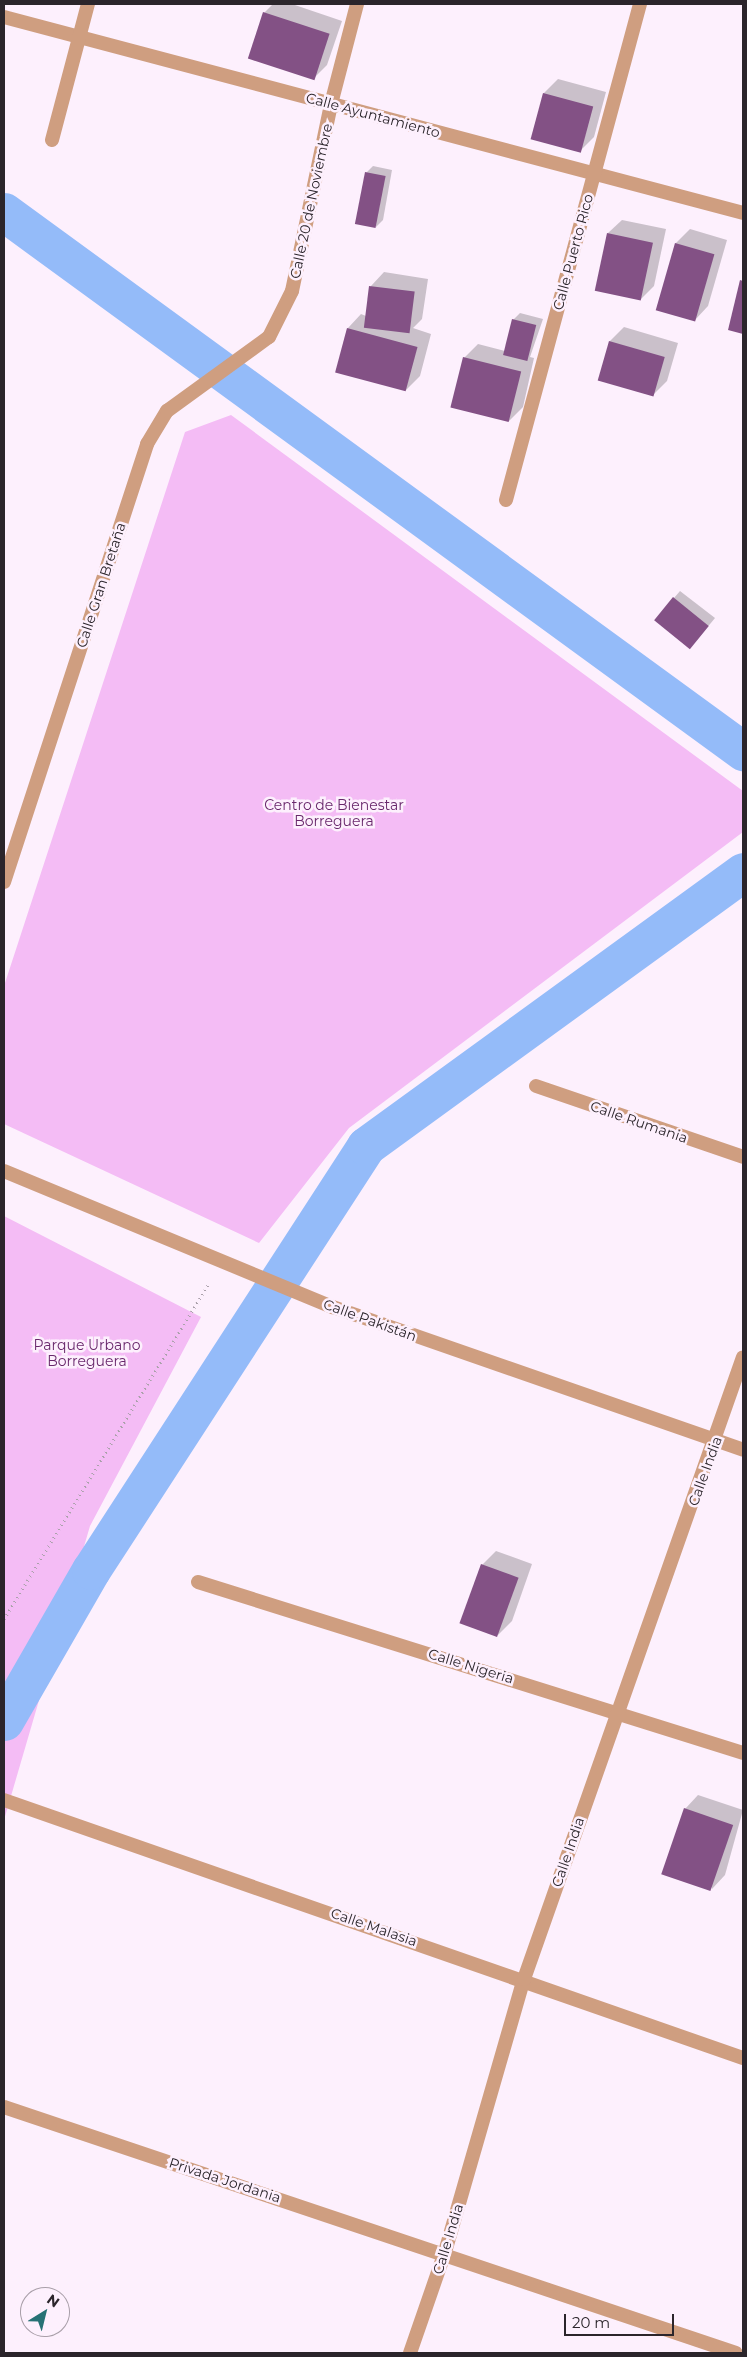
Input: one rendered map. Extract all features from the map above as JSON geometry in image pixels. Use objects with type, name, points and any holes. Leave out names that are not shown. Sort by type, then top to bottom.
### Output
[{"type":"street","points":[[52,140],[88,4]]},
{"type":"street","name":"Calle 20 de Noviembre","points":[[269,337],[292,291],[331,104],[357,4]]},
{"type":"street","name":"Calle Puerto Rico","points":[[506,500],[640,4]]},
{"type":"street","name":"Calle Ayuntamiento","points":[[4,17],[743,213]]},
{"type":"street","name":"Calle Gran Bretaña","points":[[4,882],[147,444],[167,411],[269,337]]},
{"type":"street","name":"Calle Rumania","points":[[536,1086],[743,1158]]},
{"type":"street","name":"Calle Pakistán","points":[[4,1171],[333,1307],[743,1450]]},
{"type":"street","name":"Calle India","points":[[410,2353],[446,2252],[524,1979],[617,1710],[717,1441],[743,1357]]},
{"type":"street","name":"Calle Nigeria","points":[[198,1582],[617,1710],[743,1753]]},
{"type":"street","name":"Calle Malasia","points":[[4,1800],[524,1979],[743,2058]]},
{"type":"street","name":"Privada Jordania","points":[[4,2107],[446,2252],[736,2353]]},
{"type":"path","points":[[4,1619],[222,1262]]},
{"type":"green space","name":"Centro de Bienestar Borreguera","points":[[231,415],[743,791],[743,832],[349,1128],[259,1243],[4,1124],[4,986],[185,432]]},
{"type":"green space","name":"Parque Urbano Borreguera","points":[[4,1216],[201,1317],[90,1526],[4,1820]]},
{"type":"building","points":[[263,12],[330,34],[314,80],[248,59]]},
{"type":"building","points":[[543,93],[593,106],[581,153],[531,139]]},
{"type":"building","points":[[365,172],[386,176],[376,228],[355,224]]},
{"type":"building","points":[[607,233],[653,243],[641,300],[595,291]]},
{"type":"building","points":[[675,243],[714,254],[695,322],[656,310]]},
{"type":"building","points":[[740,280],[743,281],[743,334],[728,330]]},
{"type":"building","points":[[369,286],[415,292],[410,333],[364,328]]},
{"type":"building","points":[[512,319],[536,325],[527,361],[503,355]]},
{"type":"building","points":[[347,328],[418,347],[406,391],[335,372]]},
{"type":"building","points":[[609,341],[665,357],[653,396],[598,380]]},
{"type":"building","points":[[463,357],[521,372],[509,422],[450,407]]},
{"type":"building","points":[[673,597],[709,626],[690,649],[654,620]]},
{"type":"building","points":[[481,1564],[519,1578],[497,1637],[459,1623]]},
{"type":"building","points":[[684,1808],[733,1825],[710,1891],[661,1874]]},
{"type":"waterway","points":[[4,212],[743,751]]},
{"type":"waterway","points":[[4,1721],[91,1570],[366,1146],[743,872]]}]
